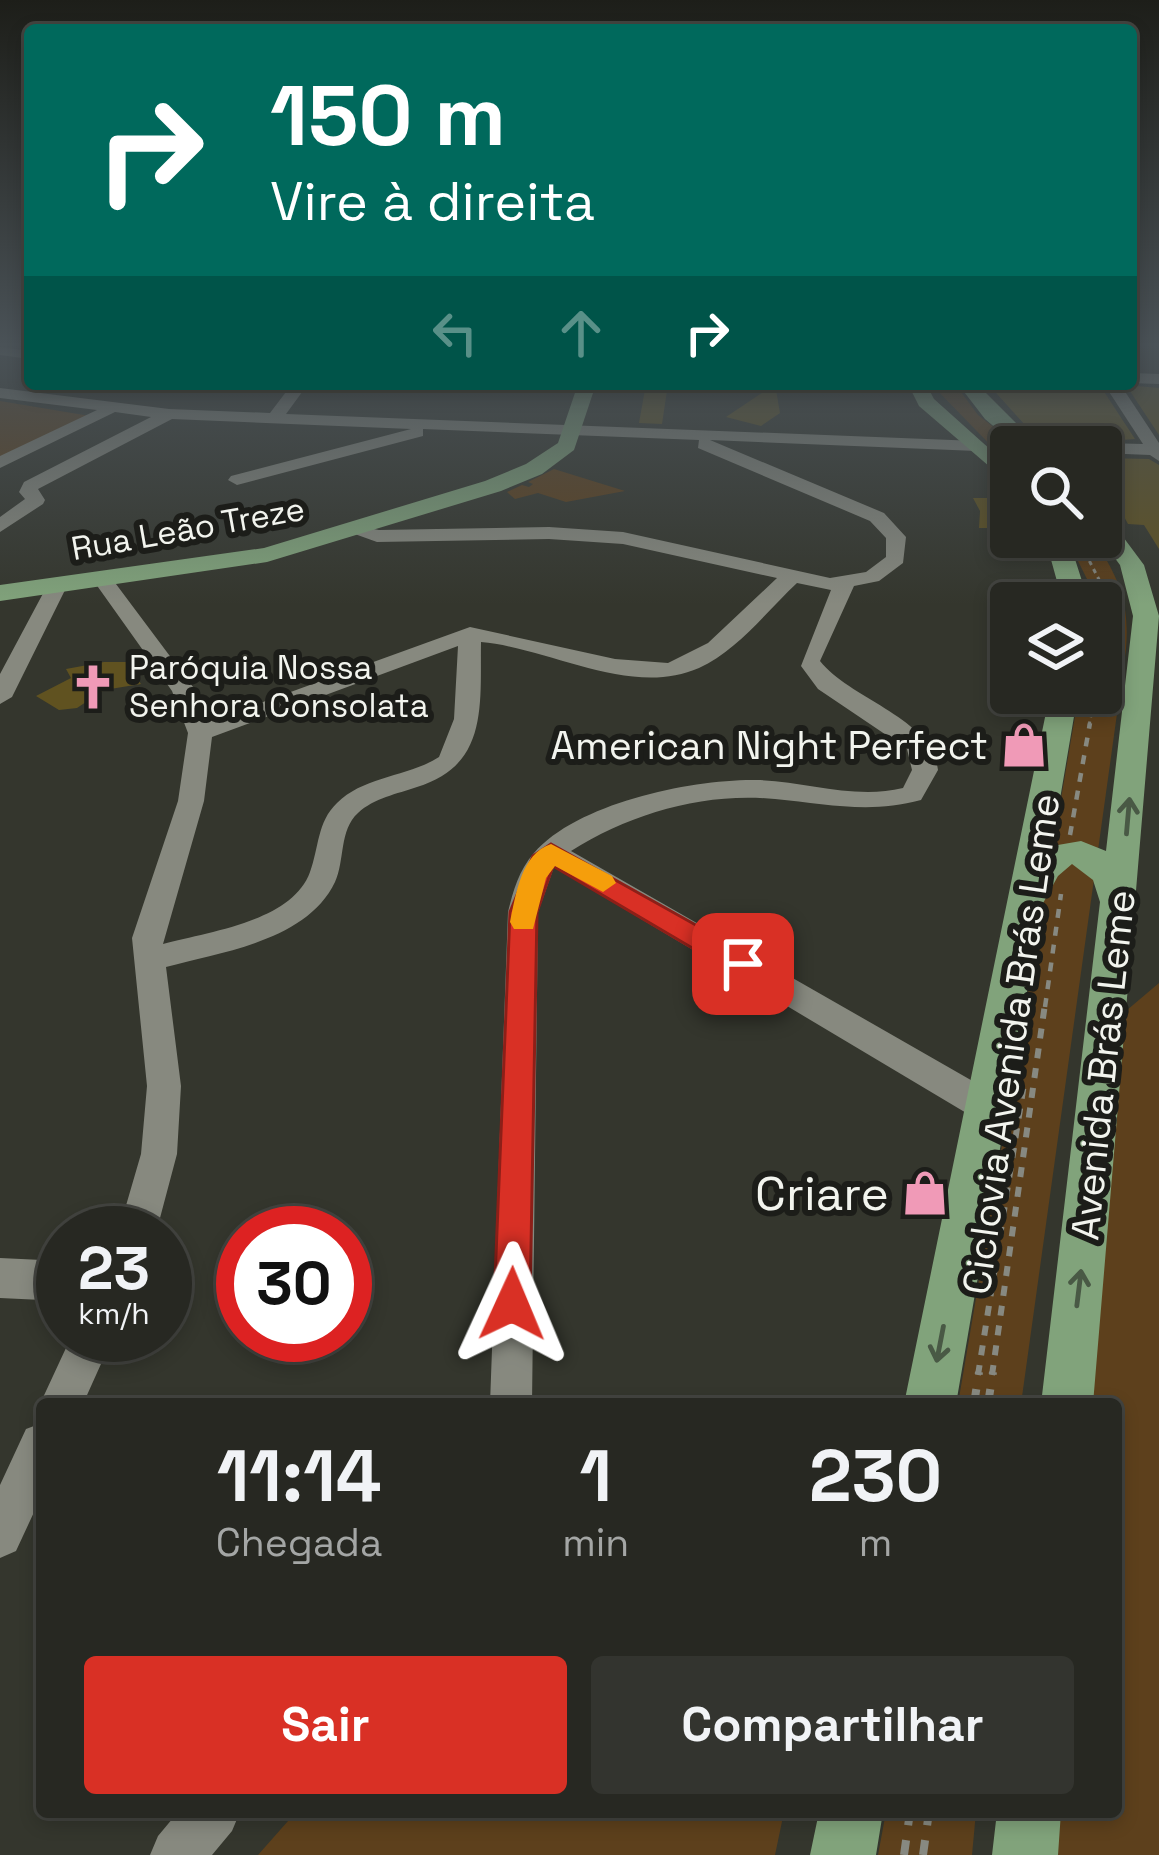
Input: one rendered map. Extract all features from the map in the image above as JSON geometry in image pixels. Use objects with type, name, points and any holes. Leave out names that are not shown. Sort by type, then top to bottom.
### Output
[{"type":"main road","name":"Rua Leão Treze","points":[[0,592],[267,555],[514,478],[559,454],[575,432]]},
{"type":"main road","points":[[925,444],[932,432]]},
{"type":"main road","points":[[962,432],[990,459]]},
{"type":"main road","name":"Avenida Brás Leme","points":[[1068,1398],[1150,587],[1122,551]]},
{"type":"main road","points":[[930,1398],[1060,714]]},
{"type":"main road","points":[[1021,912],[1047,867],[1066,853],[1094,860],[1115,879],[1118,923]]},
{"type":"main road","points":[[843,1855],[850,1818]]},
{"type":"main road","points":[[1025,1855],[1028,1818]]},
{"type":"street","points":[[0,463],[66,432]]},
{"type":"street","points":[[0,526],[36,500],[28,492],[30,486],[135,432]]},
{"type":"street","points":[[238,480],[412,432]]},
{"type":"street","points":[[589,432],[977,446]]},
{"type":"street","points":[[359,529],[377,536],[549,533],[622,538],[790,578],[844,583],[878,575],[896,560],[899,544],[885,523],[808,486],[676,435]]},
{"type":"street","points":[[1122,449],[1158,452]]},
{"type":"street","points":[[0,452],[26,451]]},
{"type":"street","points":[[200,733],[470,634],[500,636],[641,670],[670,670],[698,659],[790,578]]},
{"type":"street","points":[[103,580],[184,691],[200,733],[199,767],[152,915],[148,960],[164,1086],[159,1154],[145,1206]]},
{"type":"street","points":[[511,1398],[524,912],[533,876],[568,838],[598,823],[706,793],[754,788],[880,802],[911,794],[925,773],[917,744],[830,687],[812,661],[844,583]]},
{"type":"street","points":[[0,697],[57,586]]},
{"type":"street","points":[[148,960],[277,921],[299,908],[322,879],[334,828],[349,806],[448,763],[458,749],[463,726],[470,634]]},
{"type":"street","points":[[551,853],[986,1106]]},
{"type":"street","points":[[0,1278],[36,1280]]},
{"type":"street","points":[[65,1398],[81,1362]]},
{"type":"street","points":[[0,1534],[36,1458]]},
{"type":"street","points":[[177,1855],[207,1818]]},
{"type":"path","name":"Ciclovia Avenida Brás Leme","points":[[989,1398],[1066,853],[1091,714]]},
{"type":"path","points":[[904,1855],[909,1818]]},
{"type":"path","points":[[923,1855],[928,1818]]},
{"type":"shaded area","points":[[0,432],[74,432],[0,467]]},
{"type":"shaded area","points":[[554,469],[625,491],[566,502],[538,493],[515,499],[507,492],[529,487],[533,484],[528,482]]},
{"type":"shaded area","points":[[1076,558],[1105,558],[1117,582],[1088,582]]},
{"type":"shaded area","points":[[1122,596],[1127,632],[1122,678]]},
{"type":"shaded area","points":[[1075,714],[1117,714],[1022,1398],[959,1398]]},
{"type":"shaded area","points":[[1159,983],[1159,1855],[1037,1855],[1040,1818],[1122,1818],[1122,1398],[1082,1398],[1120,1016]]},
{"type":"shaded area","points":[[291,1818],[783,1818],[775,1855],[258,1855]]},
{"type":"shaded area","points":[[885,1818],[975,1818],[972,1855],[878,1855]]},
{"type":"building","points":[[1122,458],[1149,459],[1159,465],[1159,549],[1144,525],[1128,524],[1122,513]]},
{"type":"building","points":[[973,498],[990,498],[990,532],[979,528],[980,511]]},
{"type":"building","name":"Paróquia Nossa Senhora Consolata","points":[[126,662],[141,684],[104,690],[77,708],[59,710],[36,696],[71,678],[66,669]]},
{"type":"slow traffic","points":[[523,922],[533,876],[551,853],[603,883]]},
{"type":"place","name":"Paróquia Nossa Senhora Consolata","points":[[93,687]]},
{"type":"place","name":"American Night Perfect","points":[[1024,745]]},
{"type":"place","name":"Criare","points":[[925,1193]]},
{"type":"route","points":[[512,1304],[524,912],[533,876],[542,862],[551,853],[743,964]]}]
